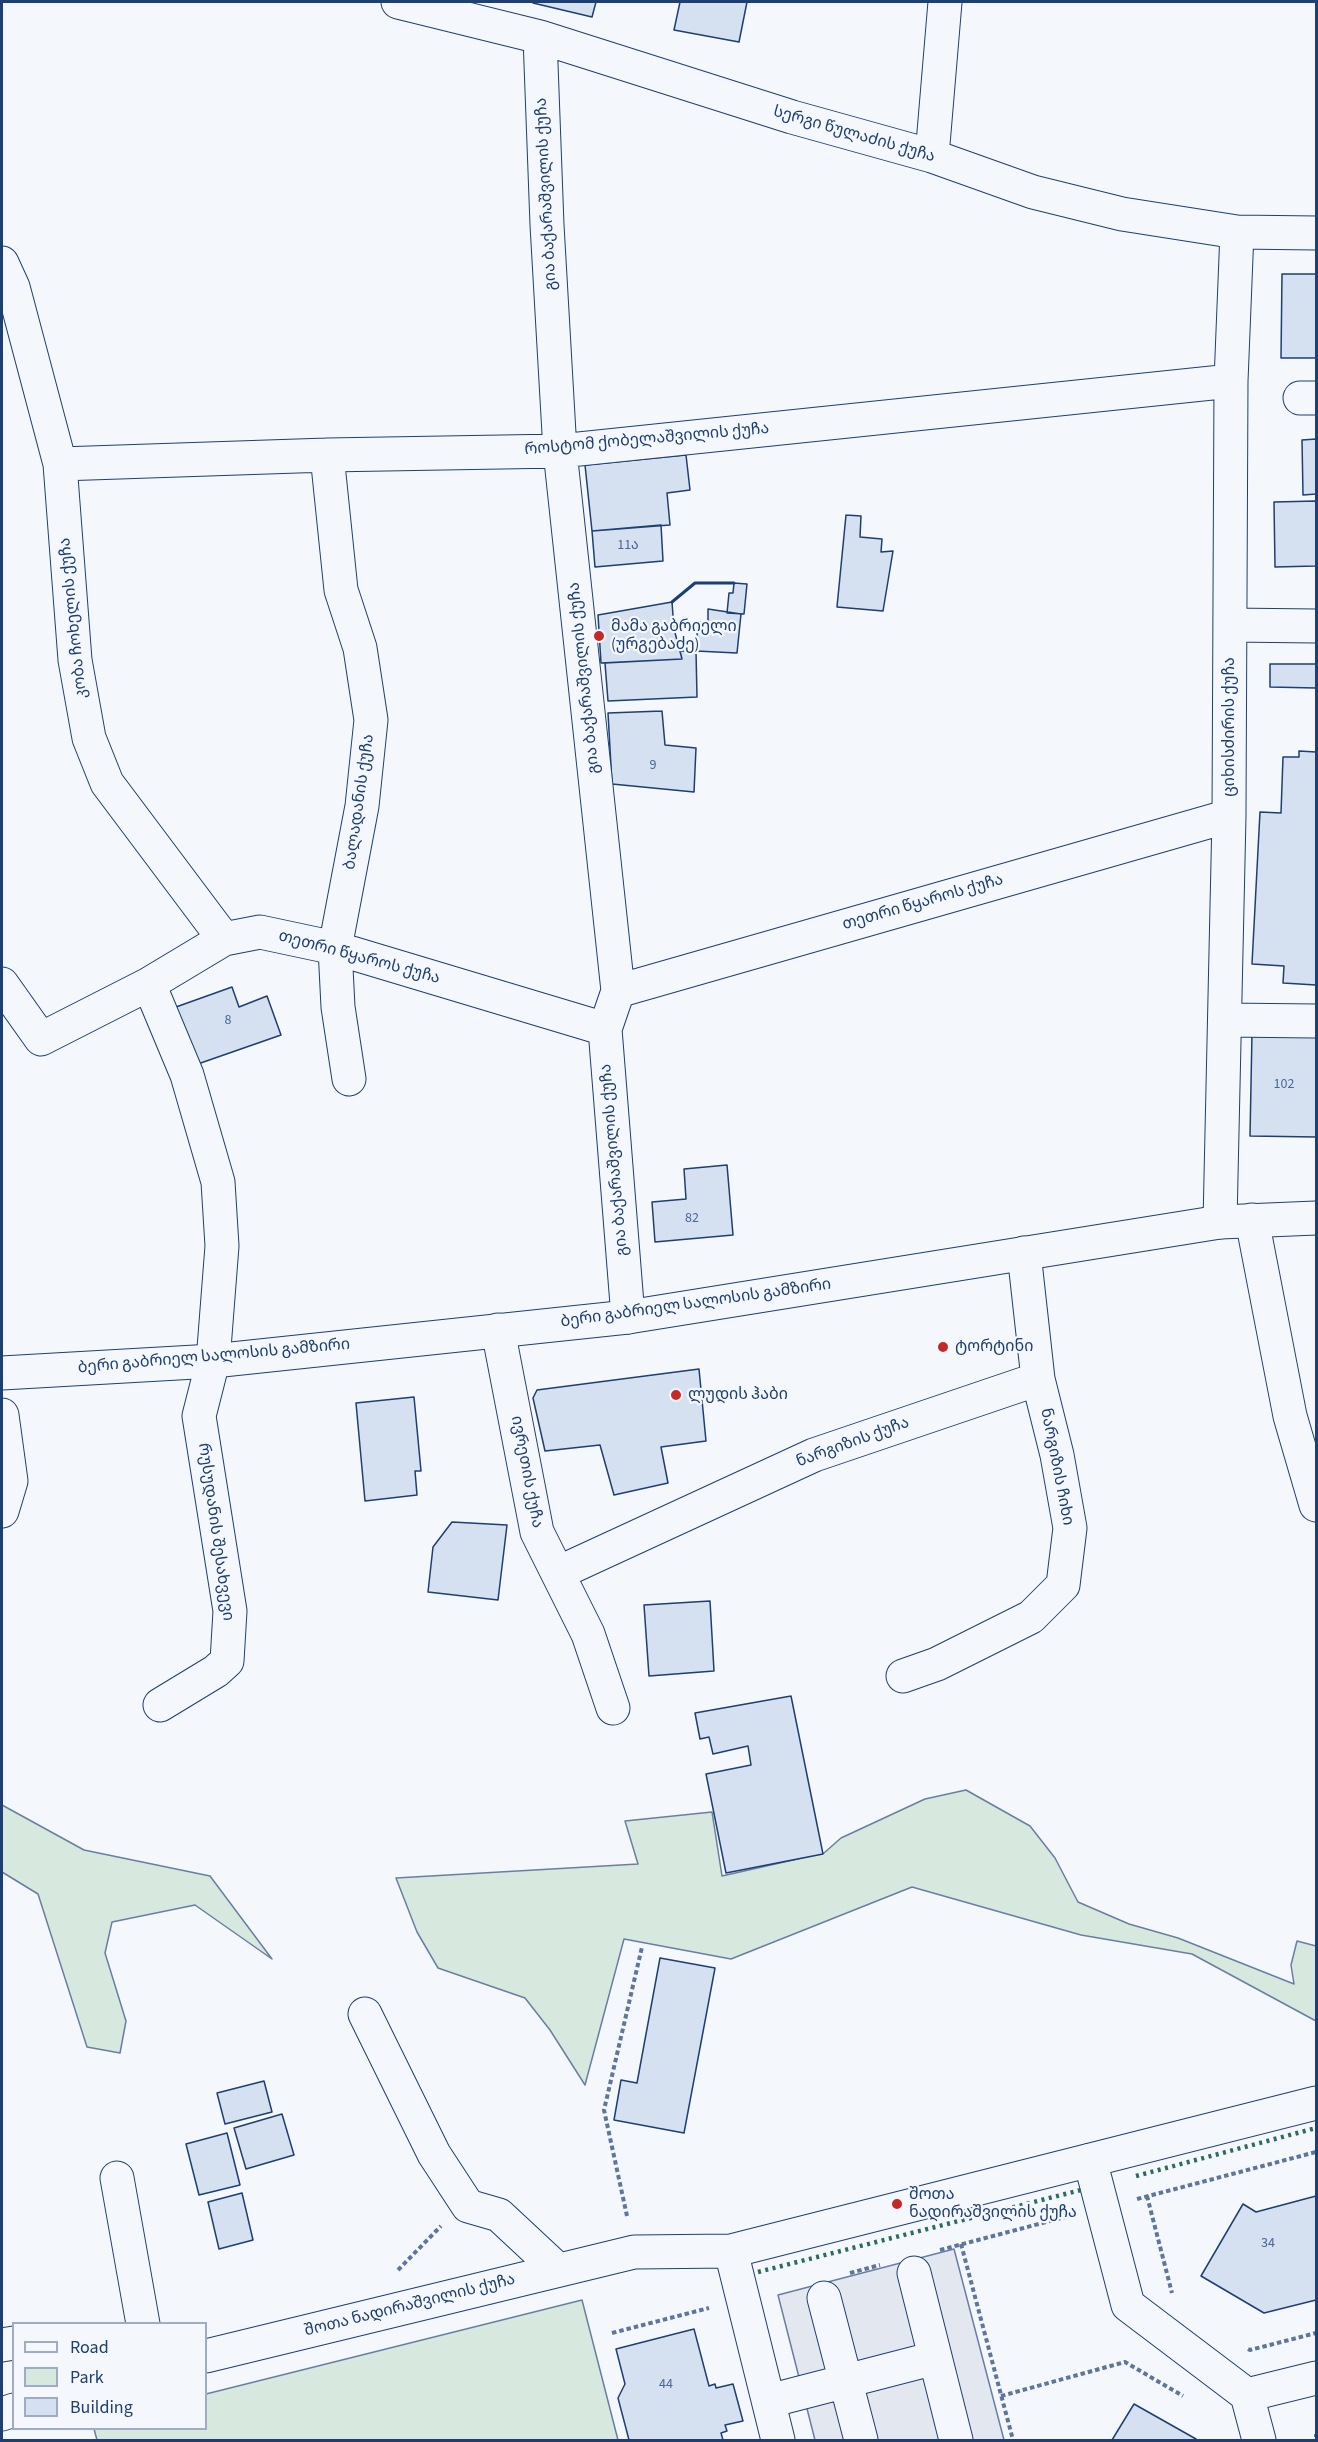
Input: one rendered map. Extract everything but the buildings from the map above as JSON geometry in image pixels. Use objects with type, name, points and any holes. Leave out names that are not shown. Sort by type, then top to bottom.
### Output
[{"type":"street","name":"სერგი წულაძის ქუჩა","points":[[399,2],[540,37],[792,117],[932,156],[1033,192],[1099,208],[1238,232],[1317,233]]},
{"type":"street","points":[[932,156],[945,2]]},
{"type":"street","name":"გია ბაქარაშვილის ქუჩა","points":[[540,37],[547,225],[560,451],[618,991],[605,1029],[628,1317]]},
{"type":"street","name":"ციხისძირის ქუჩა","points":[[1238,232],[1231,381],[1229,816],[1225,1020],[1236,1221],[1317,1505]]},
{"type":"street","name":"კობა ჩოხელის ქუჩა","points":[[2,263],[13,287],[60,464],[75,660],[89,738],[107,783],[224,939]]},
{"type":"street","name":"როსტომ ქობელაშვილის ქუჩა","points":[[60,464],[327,455],[560,451],[1231,381]]},
{"type":"street","name":"ბალადანის ქუჩა","points":[[327,455],[342,590],[360,648],[371,720],[362,806],[335,948],[338,1007],[349,1079]]},
{"type":"street","points":[[1230,625],[1317,626]]},
{"type":"street","name":"თეთრი წყაროს ქუჩა","points":[[618,991],[1229,816]]},
{"type":"street","name":"თეთრი წყაროს ქუჩა","points":[[2,984],[41,1039],[149,984],[224,939],[260,932],[335,948],[605,1029]]},
{"type":"street","points":[[149,984],[188,1075],[218,1182],[222,1246],[213,1361]]},
{"type":"street","points":[[1225,1020],[1317,1021]]},
{"type":"street","name":"ბერი გაბრიელ სალოსის გამზირი","points":[[2,1373],[213,1361],[628,1317],[1236,1221],[1317,1218]]},
{"type":"street","points":[[1024,1253],[1038,1379]]},
{"type":"street","name":"ივრეთის ქუჩა","points":[[498,1330],[537,1532],[588,1634],[613,1708]]},
{"type":"street","name":"რუსუდანის შესახვევი","points":[[160,1705],[216,1671],[226,1661],[230,1611],[199,1416],[213,1361]]},
{"type":"street","name":"ნარგიზის ქუჩა","points":[[558,1573],[814,1455],[1038,1379]]},
{"type":"street","name":"ნარგიზის ჩიხი","points":[[903,1676],[937,1664],[1031,1617],[1064,1585],[1070,1528],[1057,1455],[1038,1379]]},
{"type":"street","points":[[2,1415],[11,1481],[2,1511]]},
{"type":"street","points":[[365,2014],[434,2154],[468,2206],[499,2215],[558,2270]]},
{"type":"street","name":"შოთა ნადირაშვილის ქუჩა","points":[[207,2356],[634,2252],[731,2251],[1317,2103]]},
{"type":"street","points":[[1090,2160],[1128,2305],[1247,2395],[1259,2440]]},
{"type":"street","points":[[117,2178],[143,2322]]},
{"type":"street","points":[[731,2251],[778,2440]]},
{"type":"street","points":[[914,2273],[956,2440]]},
{"type":"street","points":[[824,2298],[861,2440]]},
{"type":"street","points":[[769,2401],[935,2358]]},
{"type":"street","points":[[1247,2395],[1317,2378]]},
{"type":"path","points":[[634,2252],[604,2110],[642,1947]]},
{"type":"path","points":[[1148,2196],[1172,2294]]},
{"type":"path","points":[[390,2278],[441,2226],[468,2206]]},
{"type":"path","points":[[961,2244],[1013,2440]]},
{"type":"path","points":[[612,2333],[743,2299]]},
{"type":"path","points":[[1241,2345],[1250,2350],[1317,2333]]},
{"type":"path","points":[[1001,2396],[1125,2362],[1185,2397]]},
{"type":"green space","points":[[966,1790],[1030,1826],[1055,1858],[1078,1902],[1129,1924],[1178,1938],[1294,1984],[1291,1965],[1297,1941],[1316,1946],[1316,2021],[1192,1954],[1081,1935],[912,1887],[731,1959],[624,1939],[585,2085],[550,2030],[525,1998],[438,1968],[417,1932],[396,1878],[638,1864],[625,1821],[712,1812],[722,1876],[824,1853],[841,1838],[925,1799]]},
{"type":"green space","points":[[2,1805],[84,1850],[210,1876],[272,1959],[195,1905],[112,1922],[105,1953],[126,2021],[120,2053],[87,2047],[38,1894],[2,1872]]},
{"type":"green space","points":[[582,2300],[618,2440],[97,2440],[94,2430],[207,2430],[207,2394]]},
{"type":"shaded area","points":[[954,2249],[1004,2440],[815,2440],[778,2295]]},
{"type":"hedge","points":[[1136,2176],[1316,2128]]},
{"type":"hedge","points":[[758,2272],[1081,2190]]},
{"type":"wall","points":[[672,602],[695,583],[734,583]]},
{"type":"place","name":"მამა გაბრიელი (ურგებაძე)","points":[[599,636]]},
{"type":"place","name":"ტორტინი","points":[[943,1347]]},
{"type":"place","name":"ლუდის ჰაბი","points":[[676,1395]]},
{"type":"place","name":"შოთა ნადირაშვილის ქუჩა","points":[[897,2204]]}]
